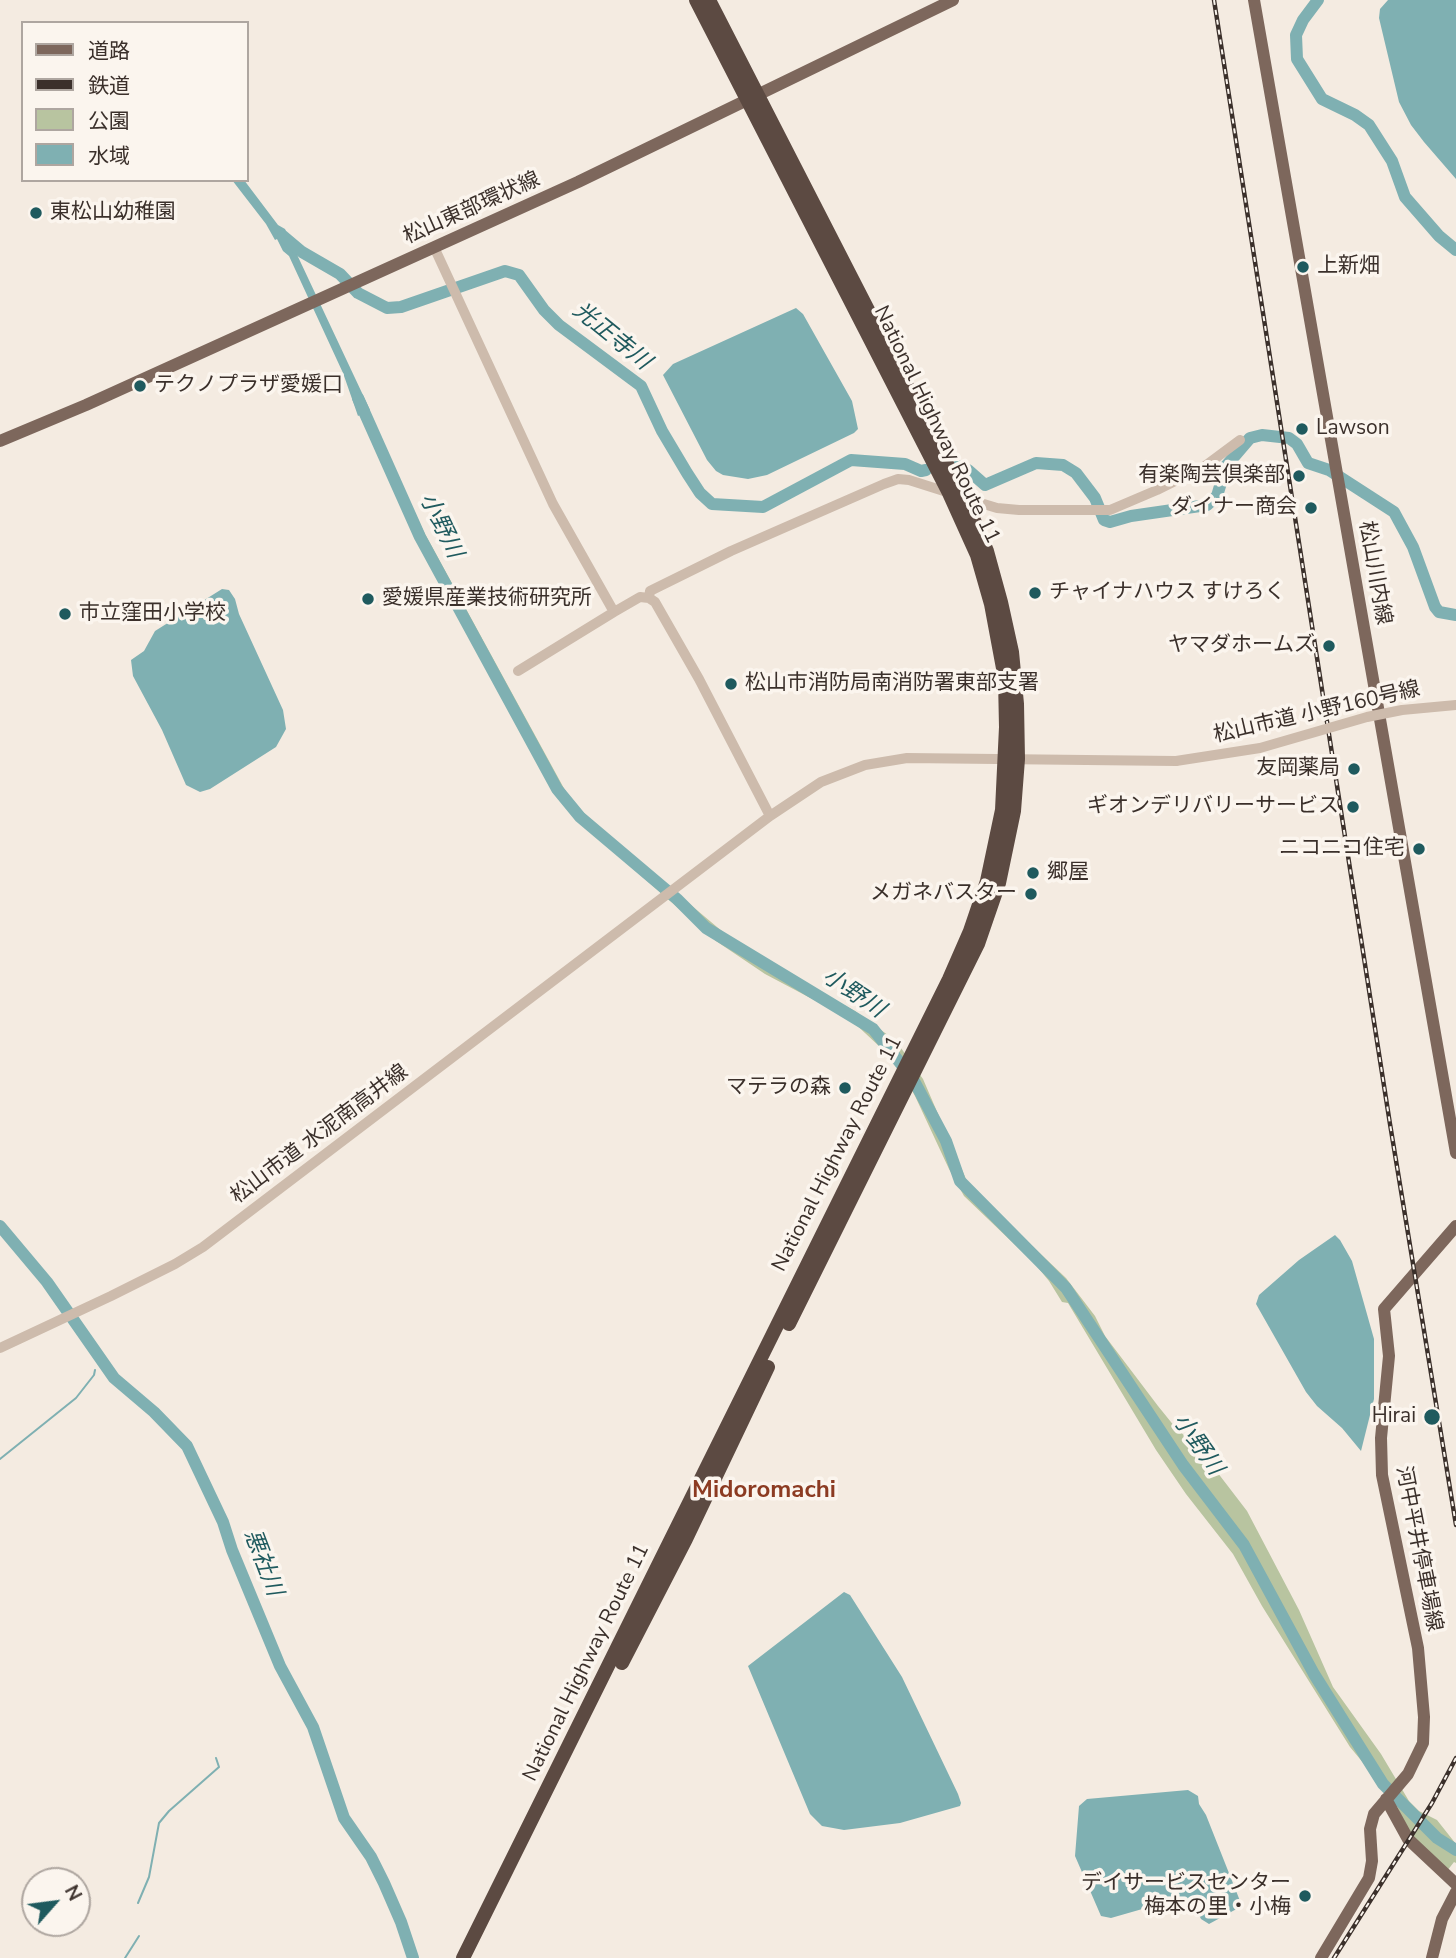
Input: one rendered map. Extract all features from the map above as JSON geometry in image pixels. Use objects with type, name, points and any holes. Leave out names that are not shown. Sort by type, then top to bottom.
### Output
[{"type":"highway","name":"National Highway Route 11","points":[[474,1958],[686,1539],[923,1044],[970,931],[987,881],[1012,759],[1017,704],[1007,627],[987,551],[965,499],[753,99],[696,0]]},
{"type":"highway","name":"National Highway Route 11","points":[[709,0],[753,99],[950,493],[977,555],[997,629],[1005,679],[1012,759]]},
{"type":"highway","name":"National Highway Route 11","points":[[463,1958],[905,1081]]},
{"type":"main road","name":"松山東部環状線","points":[[0,441],[309,305],[753,99],[953,0]]},
{"type":"main road","name":"松山川内線","points":[[1254,0],[1456,1153]]},
{"type":"main road","name":"河中平井停車場線","points":[[1321,1958],[1369,1878],[1372,1861],[1371,1821],[1419,1754],[1424,1731],[1420,1666],[1412,1611],[1383,1484],[1382,1434],[1389,1356],[1384,1309],[1456,1227]]},
{"type":"main road","points":[[1387,1798],[1408,1839],[1456,1884]]},
{"type":"main road","points":[[1432,1958],[1442,1919],[1456,1892]]},
{"type":"street","points":[[434,247],[553,504],[614,612]]},
{"type":"street","points":[[649,598],[650,591],[685,574],[898,479],[909,480],[998,508],[1100,511],[1120,508],[1205,466],[1240,440]]},
{"type":"street","points":[[518,671],[640,597],[649,598],[655,602],[699,679],[770,816]]},
{"type":"street","name":"松山市道 小野160号線","points":[[770,816],[821,782],[865,765],[906,758],[1175,761],[1260,748],[1367,717],[1402,710],[1456,705]]},
{"type":"street","name":"松山市道 水泥南高井線","points":[[0,1348],[175,1264],[203,1247],[770,816]]},
{"type":"green space","points":[[368,411],[424,532],[566,792],[603,831],[736,943],[779,970],[855,1011],[896,1041],[923,1079],[969,1186],[1066,1278],[1095,1316],[1105,1336],[1158,1406],[1175,1427],[1201,1451],[1247,1511],[1299,1610],[1333,1687],[1381,1754],[1409,1801],[1419,1811],[1437,1820],[1456,1844],[1456,1863],[1447,1871],[1413,1840],[1394,1800],[1350,1747],[1262,1606],[1233,1554],[1156,1450],[1068,1303],[1062,1302],[1035,1264],[964,1196],[895,1061],[850,1019],[765,974],[716,941],[576,819],[557,797],[405,515],[360,415]]},
{"type":"water","points":[[1388,0],[1456,0],[1456,179],[1411,125],[1399,102],[1379,18],[1380,9]]},
{"type":"water","points":[[234,182],[246,182],[278,225],[285,229],[370,410],[358,416],[343,373],[289,256]]},
{"type":"water","points":[[796,308],[803,314],[852,401],[858,429],[767,475],[748,479],[723,475],[707,460],[663,375],[673,364]]},
{"type":"water","points":[[222,589],[229,590],[235,599],[239,614],[283,710],[286,729],[276,747],[210,789],[200,792],[186,785],[162,730],[133,676],[131,660],[144,651],[155,631]]},
{"type":"water","points":[[1335,1235],[1352,1261],[1374,1339],[1374,1399],[1361,1451],[1306,1392],[1256,1304],[1259,1295],[1299,1260]]},
{"type":"water","points":[[844,1592],[850,1595],[902,1677],[958,1794],[960,1806],[900,1823],[844,1830],[822,1826],[810,1814],[748,1666]]},
{"type":"water","points":[[1188,1790],[1198,1796],[1242,1906],[1209,1924],[1201,1919],[1192,1901],[1184,1897],[1111,1918],[1101,1916],[1075,1856],[1079,1806],[1087,1799]]},
{"type":"waterway","points":[[1318,0],[1296,35],[1297,59],[1322,99],[1369,125],[1392,161],[1405,197],[1439,236],[1456,250]]},
{"type":"waterway","name":"光正寺川","points":[[283,236],[302,252],[340,274],[358,293],[387,308],[401,307],[505,271],[519,275],[544,310],[559,325],[641,386],[662,431],[687,473],[700,493],[712,504],[763,507],[851,460],[905,464],[921,471],[926,470]]},
{"type":"waterway","name":"小野川","points":[[358,398],[420,537],[557,789],[580,817],[677,899],[706,928],[873,1029],[913,1079],[946,1141],[960,1181],[1066,1288],[1183,1465],[1244,1545],[1314,1674],[1383,1784],[1437,1838],[1456,1850]]},
{"type":"waterway","name":"光正寺川","points":[[958,466],[968,470],[985,485],[1036,463],[1063,465],[1076,473],[1095,498],[1104,520],[1110,522],[1131,516],[1207,505],[1217,496],[1226,466],[1250,438],[1262,435],[1289,438],[1297,444],[1308,463],[1329,470],[1394,512],[1413,547],[1435,607],[1439,612],[1456,615]]},
{"type":"waterway","name":"悪社川","points":[[0,1226],[47,1282],[114,1378],[154,1412],[187,1446],[223,1522],[280,1666],[313,1727],[344,1818],[371,1857],[384,1883],[413,1958]]},
{"type":"waterway","points":[[0,1459],[76,1398],[95,1370]]},
{"type":"waterway","points":[[138,1903],[149,1877],[159,1823],[219,1767],[216,1758]]},
{"type":"waterway","points":[[125,1958],[139,1936]]},
{"type":"railway","points":[[1214,0],[1390,1124],[1456,1525]]},
{"type":"railway","points":[[1334,1958],[1432,1803],[1456,1758]]},
{"type":"place","name":"東松山幼稚園","points":[[36,213]]},
{"type":"place","name":"上新畑","points":[[1303,267]]},
{"type":"place","name":"テクノプラザ愛媛口","points":[[140,386]]},
{"type":"place","name":"Lawson","points":[[1302,429]]},
{"type":"place","name":"有楽陶芸倶楽部","points":[[1299,476]]},
{"type":"place","name":"ダイナー商会","points":[[1311,508]]},
{"type":"place","name":"チャイナハウス すけろく","points":[[1035,593]]},
{"type":"place","name":"愛媛県産業技術研究所","points":[[368,599]]},
{"type":"place","name":"市立窪田小学校","points":[[65,614]]},
{"type":"place","name":"ヤマダホームズ","points":[[1329,646]]},
{"type":"place","name":"松山市消防局南消防署東部支署","points":[[731,684]]},
{"type":"place","name":"友岡薬局","points":[[1354,769]]},
{"type":"place","name":"ギオンデリバリーサービス","points":[[1353,807]]},
{"type":"place","name":"ニコニコ住宅","points":[[1419,849]]},
{"type":"place","name":"郷屋","points":[[1033,873]]},
{"type":"place","name":"メガネバスター","points":[[1031,894]]},
{"type":"place","name":"マテラの森","points":[[845,1088]]},
{"type":"place","name":"Hirai","points":[[1432,1417]]},
{"type":"place","name":"デイサービスセンター 梅本の里・小梅","points":[[1305,1896]]},
{"type":"district","name":"Midoromachi","points":[[764,1491]]}]
